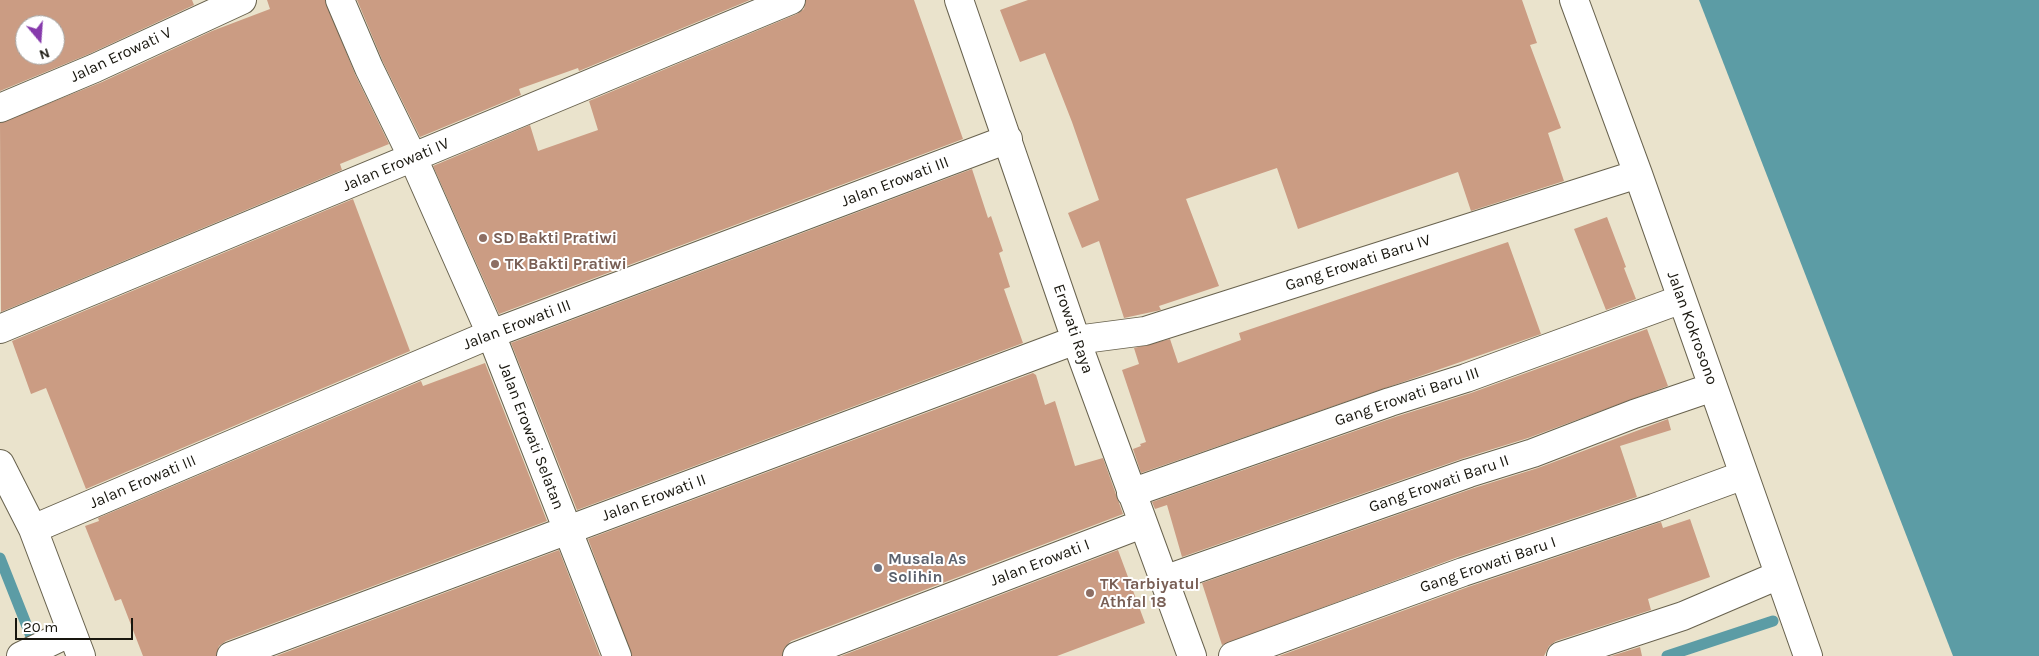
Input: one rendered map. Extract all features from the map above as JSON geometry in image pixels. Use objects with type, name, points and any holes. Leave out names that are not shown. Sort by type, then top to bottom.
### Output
[{"type":"street","name":"Jalan Erowati V","points":[[0,108],[95,68],[242,0]]},
{"type":"street","name":"Jalan Erowati Selatan","points":[[340,0],[369,68],[413,158],[491,334],[617,656]]},
{"type":"street","name":"Jalan Erowati IV","points":[[0,329],[791,0]]},
{"type":"street","name":"Erowati Raya","points":[[959,0],[1076,340],[1192,656]]},
{"type":"street","name":"Jalan Kokrosono","points":[[1574,0],[1638,174],[1808,656]]},
{"type":"street","name":"Jalan Erowati III","points":[[32,529],[491,334],[1008,139]]},
{"type":"street","name":"Gang Erowati Baru IV","points":[[1076,340],[1145,331],[1638,174]]},
{"type":"street","name":"Gang Erowati Baru III","points":[[1131,492],[1390,402],[1466,378],[1682,299]]},
{"type":"street","name":"Jalan Erowati II","points":[[231,656],[1076,340]]},
{"type":"street","name":"Gang Erowati Baru II","points":[[1164,580],[1469,473],[1533,453],[1634,414],[1713,387]]},
{"type":"street","points":[[0,464],[32,529],[71,642],[21,656]]},
{"type":"street","name":"Gang Erowati Baru I","points":[[1233,656],[1463,572],[1654,508],[1744,474]]},
{"type":"street","name":"Jalan Erowati I","points":[[798,656],[1142,524]]},
{"type":"street","points":[[1561,656],[1683,616],[1780,578]]},
{"type":"water","points":[[1699,0],[2039,0],[2039,656],[1953,656]]},
{"type":"building","points":[[0,0],[192,0],[194,5],[65,64],[65,15],[15,15],[15,65],[63,65],[0,91]]},
{"type":"building","points":[[267,0],[325,0],[355,74],[389,144],[340,164],[342,170],[1,312],[0,123],[102,82],[212,31],[270,9]]},
{"type":"building","points":[[357,0],[750,0],[579,71],[578,68],[519,89],[521,95],[420,137],[383,62]]},
{"type":"building","points":[[806,0],[914,0],[963,139],[499,314],[433,166],[530,125],[538,151],[598,130],[589,101],[797,14],[804,9]]},
{"type":"building","points":[[1028,0],[1522,0],[1537,43],[1530,45],[1561,128],[1548,133],[1564,181],[1471,211],[1458,172],[1298,229],[1277,168],[1186,199],[1219,286],[1159,306],[1161,310],[1124,318],[1099,241],[1082,248],[1068,213],[1099,200],[1072,122],[1045,53],[1020,62],[1000,10]]},
{"type":"building","points":[[972,169],[988,218],[991,216],[1003,251],[999,253],[1010,287],[1004,289],[1023,343],[577,510],[511,343]]},
{"type":"building","points":[[353,199],[410,351],[86,489],[46,388],[31,394],[12,341]]},
{"type":"building","points":[[1607,217],[1636,299],[1606,310],[1574,229]]},
{"type":"building","points":[[1508,242],[1541,334],[1141,473],[1133,449],[1146,442],[1122,370],[1139,364],[1134,348],[1170,339],[1178,363],[1241,340],[1239,333]]},
{"type":"building","points":[[1647,329],[1668,386],[1528,438],[1464,458],[1182,557],[1167,505],[1155,509],[1152,502],[1395,417],[1471,393]]},
{"type":"building","points":[[485,363],[547,521],[226,641],[219,646],[216,656],[143,656],[121,599],[115,601],[85,526],[99,521],[98,518],[421,381],[423,386]]},
{"type":"building","points":[[1033,373],[1036,375],[1045,405],[1055,401],[1075,466],[1103,458],[1123,514],[791,641],[785,647],[782,656],[632,656],[588,539]]},
{"type":"building","points":[[1668,419],[1671,430],[1620,446],[1637,497],[1458,557],[1222,645],[1202,583],[1474,488],[1538,468]]},
{"type":"building","points":[[1690,519],[1710,577],[1648,599],[1651,610],[1556,641],[1549,646],[1544,656],[1279,656],[1468,587],[1661,522],[1663,528]]},
{"type":"building","points":[[559,550],[600,656],[276,656]]},
{"type":"building","name":"TK Tarbiyatul Athfal 18","points":[[1118,550],[1145,623],[1057,656],[841,656]]},
{"type":"building","points":[[1640,647],[1642,656],[1611,656]]},
{"type":"waterway","points":[[0,558],[36,649]]},
{"type":"waterway","points":[[1667,656],[1773,621]]},
{"type":"place","name":"SD Bakti Pratiwi","points":[[483,238]]},
{"type":"place","name":"TK Bakti Pratiwi","points":[[495,264]]},
{"type":"place","name":"Musala As Solihin","points":[[878,568]]},
{"type":"place","name":"TK Tarbiyatul Athfal 18","points":[[1090,593]]}]
